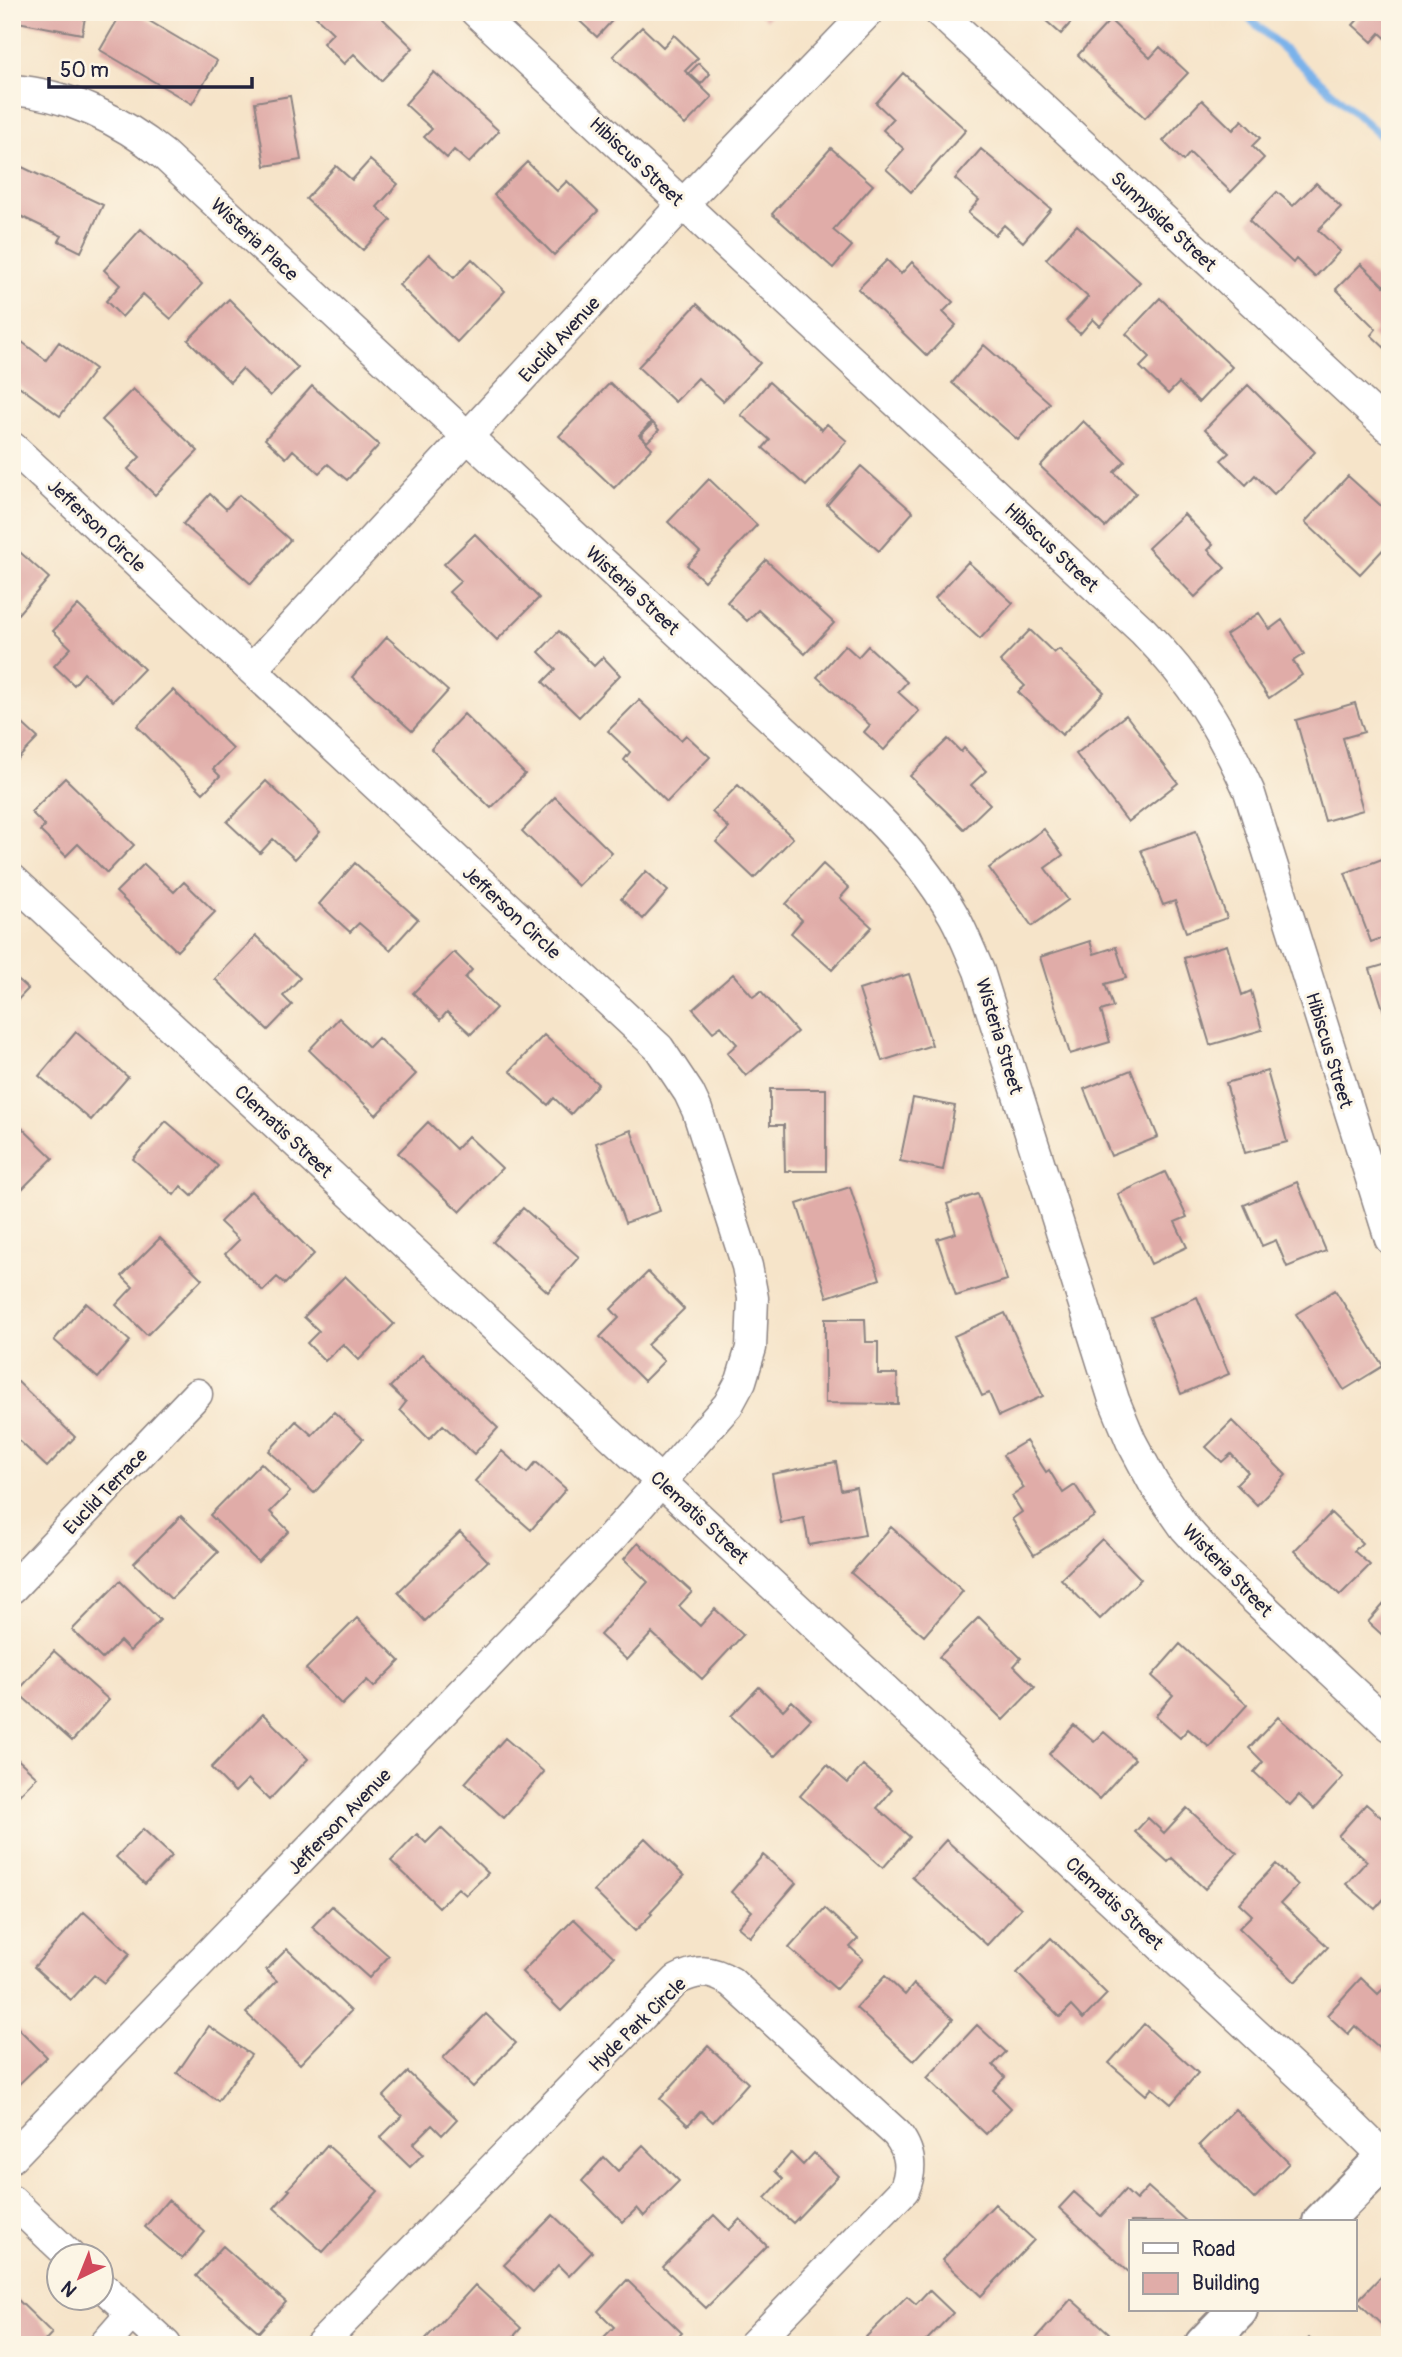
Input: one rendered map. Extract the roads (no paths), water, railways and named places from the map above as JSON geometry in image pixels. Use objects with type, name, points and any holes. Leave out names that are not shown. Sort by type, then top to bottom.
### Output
[{"type":"street","name":"Hibiscus Street","points":[[476,12],[1143,631],[1170,659],[1208,709],[1225,738],[1249,791],[1390,1239]]},
{"type":"street","name":"Euclid Avenue","points":[[252,669],[683,204],[868,12]]},
{"type":"street","name":"Sunnyside Street","points":[[939,12],[1390,429]]},
{"type":"street","name":"Wisteria Place","points":[[12,90],[50,96],[79,105],[121,124],[146,140],[468,436]]},
{"type":"street","name":"Wisteria Street","points":[[468,436],[873,813],[923,868],[955,917],[979,971],[1114,1400],[1131,1441],[1154,1484],[1185,1528],[1218,1565],[1390,1726]]},
{"type":"street","name":"Jefferson Circle","points":[[12,447],[659,1048],[689,1093],[697,1110],[747,1266],[754,1312],[751,1348],[741,1381],[728,1405],[662,1481]]},
{"type":"street","name":"Clematis Street","points":[[12,879],[1388,2157]]},
{"type":"street","name":"Euclid Terrace","points":[[12,1588],[197,1394]]},
{"type":"street","name":"Jefferson Avenue","points":[[12,2157],[613,1536],[662,1481]]},
{"type":"street","name":"Hyde Park Circle","points":[[320,2345],[677,1980],[699,1971],[717,1973],[731,1982],[897,2134],[905,2144],[911,2161],[909,2179],[904,2190],[753,2345]]},
{"type":"street","points":[[1324,2220],[1388,2157]]},
{"type":"street","points":[[12,2201],[55,2242]]},
{"type":"street","points":[[116,2300],[166,2345]]},
{"type":"street","points":[[1204,2345],[1236,2312]]},
{"type":"street","points":[[104,2345],[131,2314]]},
{"type":"waterway","points":[[1242,12],[1390,144]]}]
